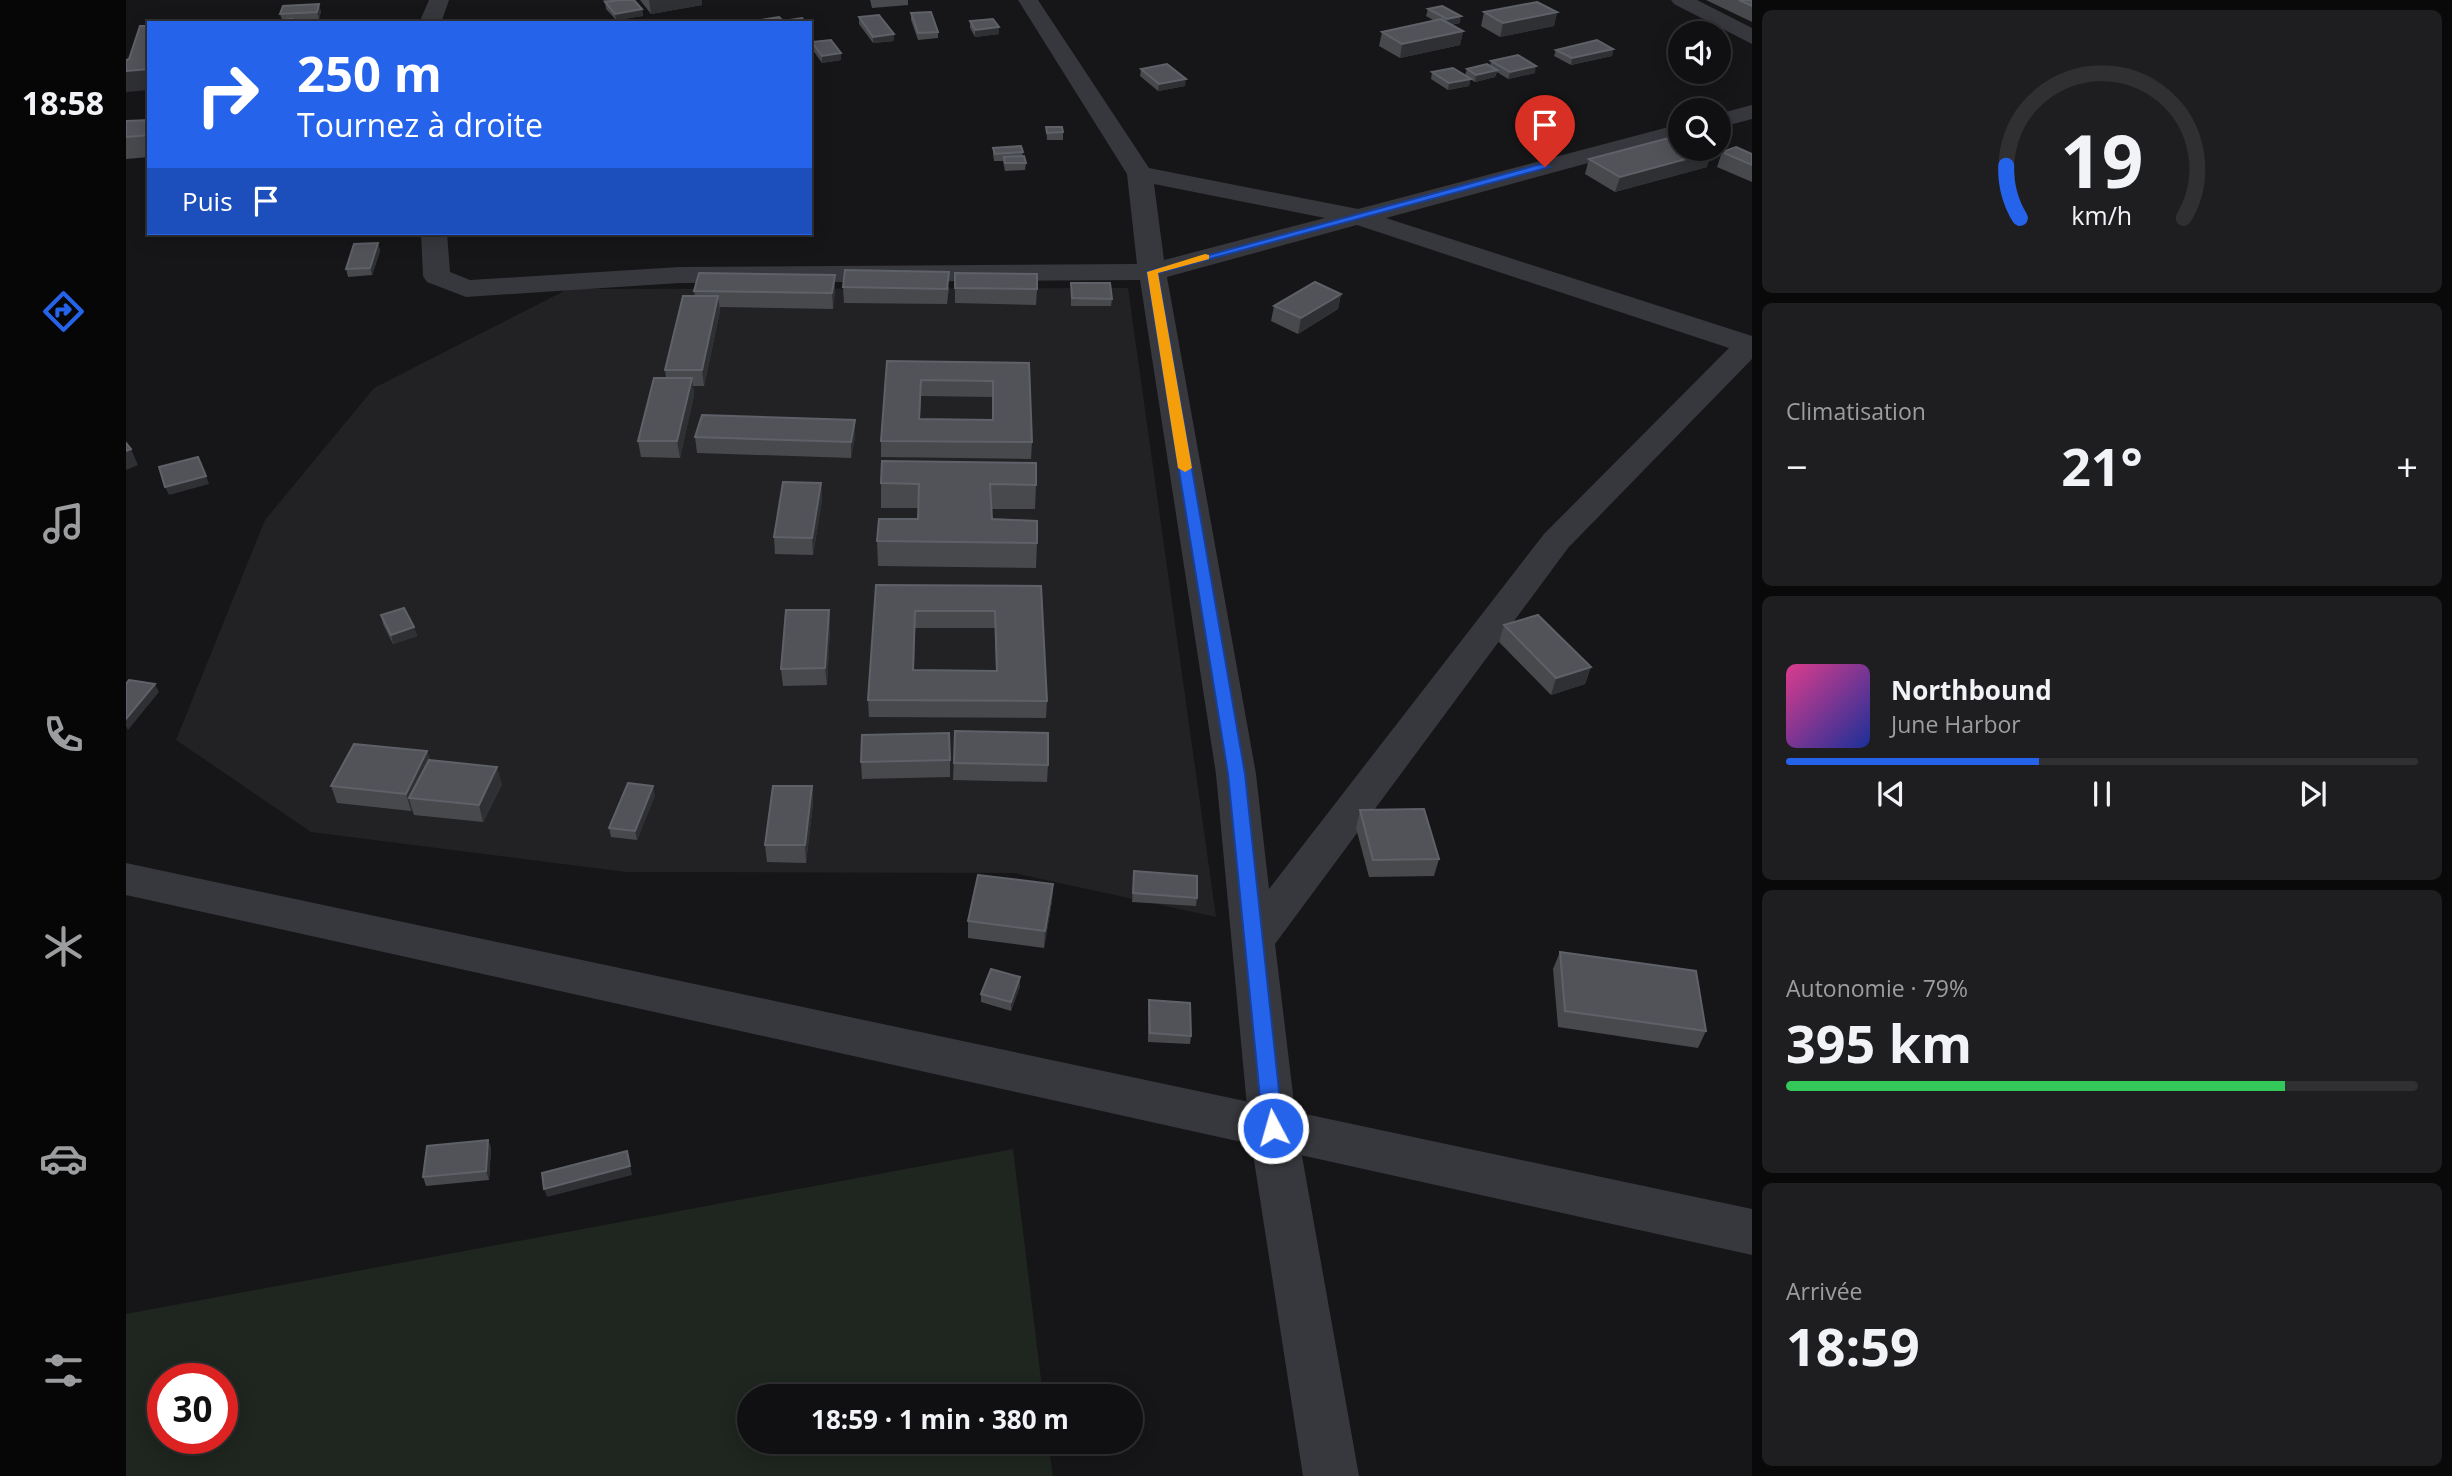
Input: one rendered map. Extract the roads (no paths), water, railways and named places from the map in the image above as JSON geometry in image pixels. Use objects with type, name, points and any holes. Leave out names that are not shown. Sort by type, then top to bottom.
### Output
[{"type":"street","points":[[431,21],[439,0]]},
{"type":"street","points":[[1028,0],[1140,174],[1152,272],[1236,774],[1273,1128],[1331,1476]]},
{"type":"street","points":[[1681,0],[1752,37]]},
{"type":"street","points":[[1731,118],[1752,112]]},
{"type":"street","points":[[434,235],[437,276],[466,289],[679,275],[1152,272],[1668,134]]},
{"type":"street","points":[[1140,174],[1355,216],[1750,345],[1556,541],[1254,940]]},
{"type":"street","points":[[126,879],[1752,1232]]}]
